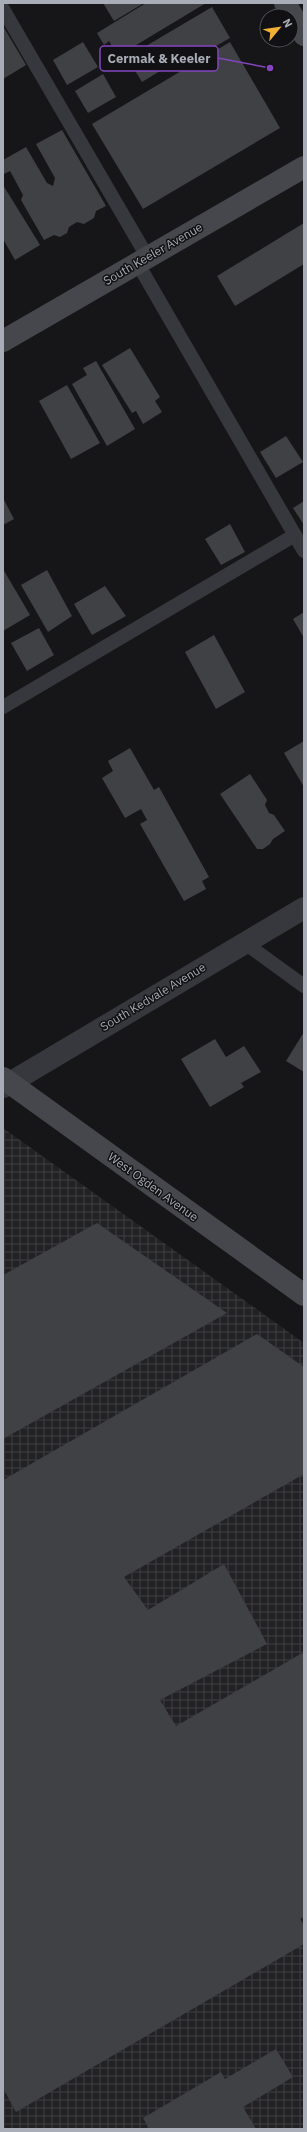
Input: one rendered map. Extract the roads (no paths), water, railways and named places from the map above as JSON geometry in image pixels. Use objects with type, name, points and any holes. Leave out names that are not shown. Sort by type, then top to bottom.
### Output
[{"type":"main road","points":[[285,3],[304,35]]},
{"type":"main road","name":"South Keeler Avenue","points":[[3,341],[304,168]]},
{"type":"main road","name":"West Ogden Avenue","points":[[5,1083],[304,1295]]},
{"type":"street","name":"South Kedvale Avenue","points":[[5,1083],[304,908]]},
{"type":"lane","points":[[3,9],[304,551]]},
{"type":"lane","points":[[3,707],[295,535]]},
{"type":"lane","points":[[245,943],[304,986]]},
{"type":"place","name":"Cermak & Keeler","points":[[270,68]]}]
